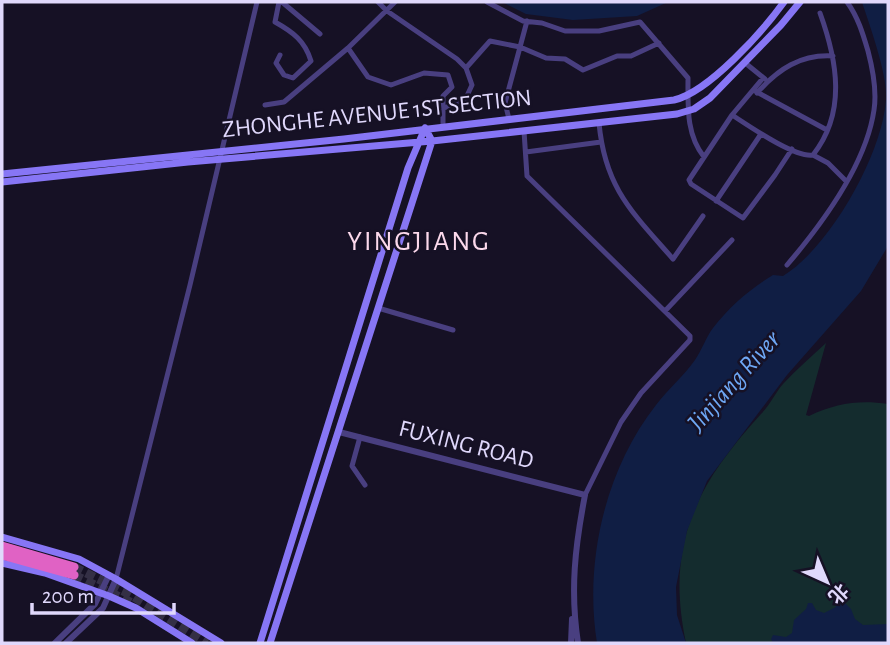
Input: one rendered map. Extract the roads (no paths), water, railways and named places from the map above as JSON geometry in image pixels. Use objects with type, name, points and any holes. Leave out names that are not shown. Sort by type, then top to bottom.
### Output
[{"type":"highway","points":[[2,546],[74,571],[2,555]]},
{"type":"main road","name":"ZHONGHE AVENUE 1ST SECTION","points":[[2,174],[344,139],[688,97],[739,52],[784,2]]},
{"type":"main road","points":[[687,111],[709,98],[800,2]]},
{"type":"main road","name":"ZHONGHE AVENUE 1ST SECTION","points":[[2,182],[432,141],[687,111]]},
{"type":"main road","points":[[271,643],[432,141],[425,128]]},
{"type":"main road","points":[[260,643],[417,142],[425,128]]},
{"type":"main road","points":[[2,537],[79,559],[220,643]]},
{"type":"main road","points":[[2,563],[45,573],[109,596],[136,608],[192,643]]},
{"type":"street","points":[[66,643],[103,608],[109,596],[190,285],[257,2]]},
{"type":"street","points":[[279,55],[276,63],[284,75],[293,78],[311,61],[307,47],[291,31],[275,23],[281,2],[320,34]]},
{"type":"street","points":[[379,2],[466,68],[472,85],[466,100],[444,108]]},
{"type":"street","points":[[265,105],[284,102],[348,48],[395,2]]},
{"type":"street","points":[[487,2],[527,22],[542,23],[565,31],[599,32],[639,22],[688,78],[687,111],[692,139],[704,157]]},
{"type":"street","points":[[787,265],[831,208],[870,129],[875,108],[874,80],[863,32],[847,2]]},
{"type":"street","points":[[813,155],[827,130],[836,102],[837,89],[833,56],[820,13]]},
{"type":"street","points":[[509,119],[505,103],[527,22]]},
{"type":"street","points":[[466,68],[490,41],[520,47],[546,58],[565,59],[583,70],[617,56],[631,56],[659,43]]},
{"type":"street","points":[[348,48],[368,77],[391,85],[424,74],[448,75],[452,87],[443,96],[443,126]]},
{"type":"street","points":[[792,149],[743,218],[691,184],[689,180],[732,115],[765,80],[803,58],[833,56]]},
{"type":"street","points":[[744,62],[765,80]]},
{"type":"street","points":[[755,91],[827,130]]},
{"type":"street","points":[[732,115],[761,134],[828,163],[846,181]]},
{"type":"street","points":[[599,123],[609,174],[625,205],[673,259],[703,216]]},
{"type":"street","points":[[524,131],[527,176],[688,333],[690,340],[641,393],[628,412],[608,443],[584,495],[573,561],[571,643]]},
{"type":"street","points":[[716,201],[761,134]]},
{"type":"street","points":[[526,152],[601,142]]},
{"type":"street","points":[[665,312],[732,240]]},
{"type":"street","points":[[378,308],[453,330]]},
{"type":"street","name":"FUXING ROAD","points":[[338,432],[584,495]]},
{"type":"street","points":[[360,437],[352,466],[365,485]]},
{"type":"street","points":[[55,643],[95,604],[112,577]]},
{"type":"street","points":[[573,607],[579,643]]},
{"type":"water","points":[[502,2],[668,2],[637,16],[573,20],[526,14]]},
{"type":"water","name":"Jinjiang River","points":[[862,2],[888,2],[888,246],[861,291],[787,375],[707,481],[687,531],[676,587],[677,615],[686,643],[597,643],[594,581],[602,518],[623,458],[638,431],[661,399],[691,366],[726,312],[765,280],[773,275],[783,276],[818,244],[851,198],[875,147],[882,122],[886,90],[878,51]]},
{"type":"water","points":[[838,596],[851,609],[855,619],[863,625],[888,624],[888,643],[773,643],[773,635],[786,637],[792,633],[794,620],[806,609],[808,603],[812,603],[816,610],[824,613],[836,607]]},
{"type":"tunnel","points":[[74,567],[131,595],[207,643]]},
{"type":"tunnel","points":[[74,575],[132,603]]},
{"type":"district","name":"YINGJIANG","points":[[419,242]]}]
